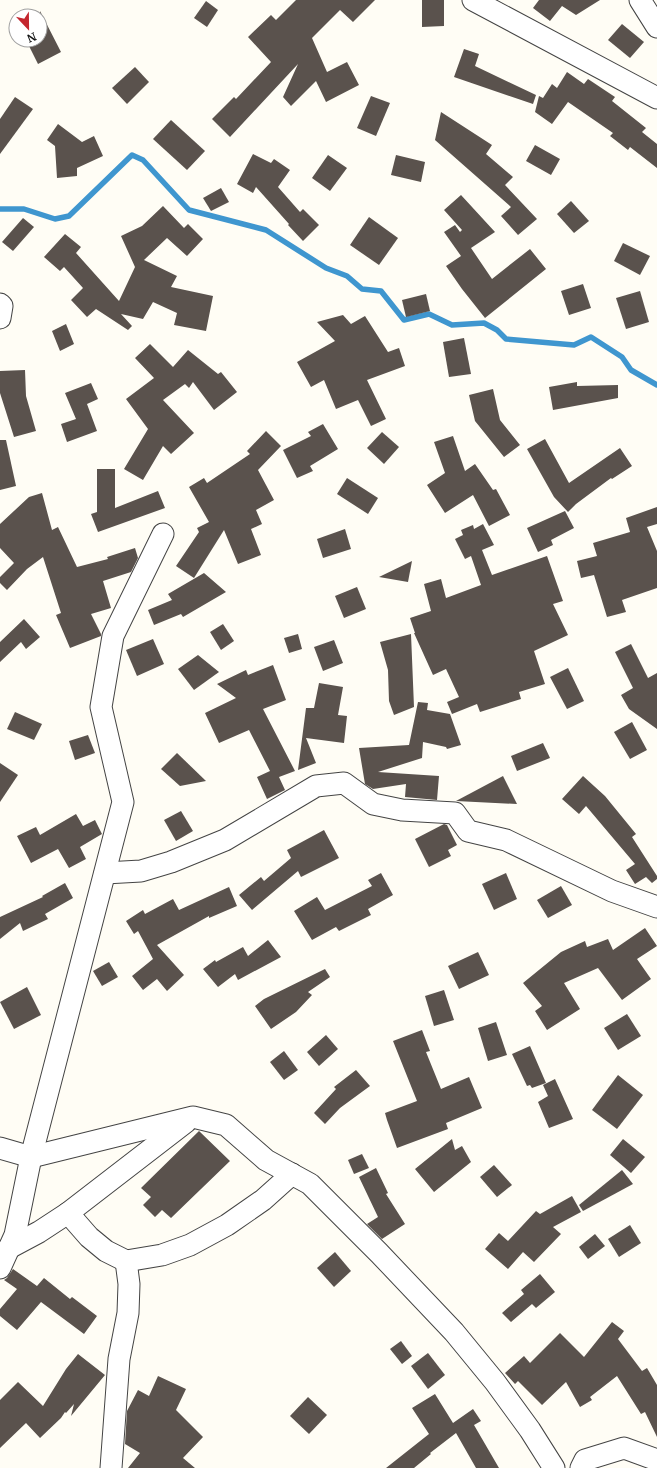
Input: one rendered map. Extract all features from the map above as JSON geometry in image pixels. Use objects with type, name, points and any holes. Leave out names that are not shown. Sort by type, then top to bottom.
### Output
[{"type":"street","points":[[472,0],[657,98]]},
{"type":"street","points":[[640,0],[657,27]]},
{"type":"street","points":[[0,304],[2,306],[0,318]]},
{"type":"street","points":[[0,1268],[15,1235],[31,1157],[123,802],[101,707],[113,636],[163,534]]},
{"type":"street","points":[[105,873],[141,871],[171,862],[225,840],[316,786],[344,783],[373,804],[402,810],[455,813],[468,831],[506,840],[612,891],[657,907]]},
{"type":"street","points":[[9,1248],[39,1232],[68,1213],[193,1117]]},
{"type":"street","points":[[0,1148],[31,1157],[193,1117],[226,1125],[266,1160],[310,1184],[379,1253],[454,1332],[495,1382],[530,1430],[554,1468]]},
{"type":"street","points":[[68,1213],[89,1237],[106,1251],[126,1261],[162,1255],[190,1245],[227,1225],[263,1200],[292,1174]]},
{"type":"street","points":[[111,1468],[119,1359],[128,1313],[129,1284],[126,1261]]},
{"type":"street","points":[[581,1468],[585,1460],[624,1448],[657,1460]]},
{"type":"building","points":[[296,0],[375,0],[353,22],[340,10],[312,38],[327,72],[347,62],[359,85],[326,102],[316,81],[291,106],[283,97],[298,64],[230,137],[212,119],[234,97],[236,99],[271,62],[248,37],[271,15],[276,20]]},
{"type":"building","points":[[422,0],[444,0],[444,26],[422,27]]},
{"type":"building","points":[[539,0],[600,0],[576,15],[562,6],[550,21],[533,8]]},
{"type":"building","points":[[206,1],[218,10],[207,27],[194,18]]},
{"type":"building","points":[[622,24],[644,42],[630,58],[608,40]]},
{"type":"building","points":[[48,27],[61,52],[38,64],[30,48],[48,48]]},
{"type":"building","points":[[464,49],[479,54],[475,66],[536,95],[533,104],[454,77]]},
{"type":"building","points":[[135,67],[149,82],[127,104],[112,88]]},
{"type":"building","points":[[567,72],[584,84],[588,79],[615,97],[612,101],[646,128],[642,132],[657,144],[657,168],[630,147],[628,150],[610,136],[613,133],[568,102],[552,124],[535,112],[539,96],[543,98],[552,84],[557,88]]},
{"type":"building","points":[[371,96],[390,103],[376,136],[357,128]]},
{"type":"building","points":[[15,97],[33,109],[0,154],[0,119]]},
{"type":"building","points":[[441,112],[492,145],[486,154],[513,177],[505,185],[537,219],[518,235],[501,216],[511,207],[435,140]]},
{"type":"building","points":[[171,120],[205,151],[187,170],[153,139]]},
{"type":"building","points":[[58,124],[82,142],[94,136],[103,156],[77,168],[77,176],[57,178],[55,146],[47,140]]},
{"type":"building","points":[[535,145],[560,159],[551,175],[526,161]]},
{"type":"building","points":[[253,154],[271,163],[274,159],[290,170],[278,187],[300,212],[303,209],[319,225],[303,241],[256,187],[253,193],[237,184]]},
{"type":"building","points":[[328,155],[347,168],[330,191],[312,178]]},
{"type":"building","points":[[396,155],[425,162],[421,182],[391,175]]},
{"type":"building","points":[[221,188],[229,202],[211,211],[203,198]]},
{"type":"building","points":[[461,195],[495,232],[471,248],[492,279],[530,249],[546,269],[485,318],[446,266],[461,256],[444,232],[455,225],[460,232],[462,230],[444,210]]},
{"type":"building","points":[[571,201],[589,221],[574,233],[557,214]]},
{"type":"building","points":[[163,206],[184,228],[188,224],[203,239],[187,256],[167,238],[144,260],[177,276],[171,287],[213,296],[206,331],[174,325],[177,313],[153,302],[143,319],[121,314],[132,326],[128,330],[96,309],[87,317],[71,300],[83,288],[64,267],[60,271],[44,257],[65,234],[81,247],[76,253],[119,301],[135,267],[121,236],[142,226]]},
{"type":"building","points":[[369,217],[398,238],[379,265],[350,245]]},
{"type":"building","points":[[23,218],[34,227],[13,251],[2,242]]},
{"type":"building","points":[[623,243],[650,256],[640,275],[614,261]]},
{"type":"building","points":[[583,284],[591,308],[569,315],[561,291]]},
{"type":"building","points":[[640,291],[649,322],[626,329],[616,298]]},
{"type":"building","points":[[426,294],[430,311],[406,317],[402,300]]},
{"type":"building","points":[[343,315],[351,324],[365,316],[388,352],[399,348],[405,366],[367,380],[386,419],[371,426],[358,400],[336,409],[324,380],[311,387],[297,362],[335,341],[317,322]]},
{"type":"building","points":[[66,324],[74,344],[60,351],[52,331]]},
{"type":"building","points":[[464,338],[471,374],[449,377],[443,342]]},
{"type":"building","points":[[150,344],[173,367],[188,350],[218,374],[221,372],[237,392],[214,410],[193,382],[189,388],[185,384],[163,400],[194,433],[171,454],[163,446],[143,480],[124,469],[148,429],[126,399],[154,378],[135,358]]},
{"type":"building","points":[[25,370],[26,396],[36,431],[14,437],[0,393],[0,371]]},
{"type":"building","points":[[577,382],[577,386],[618,385],[618,398],[553,410],[549,387]]},
{"type":"building","points":[[91,383],[98,399],[87,404],[97,431],[67,442],[61,424],[76,419],[65,393]]},
{"type":"building","points":[[493,389],[500,420],[520,445],[504,457],[475,421],[469,395]]},
{"type":"building","points":[[323,424],[338,449],[310,466],[313,471],[297,478],[283,450],[311,436],[308,432]]},
{"type":"building","points":[[266,431],[281,446],[258,470],[274,500],[256,510],[262,524],[251,529],[261,555],[238,564],[224,530],[194,578],[176,566],[199,532],[197,528],[209,522],[189,487],[204,478],[207,483],[250,454],[247,451]]},
{"type":"building","points":[[382,432],[399,447],[384,464],[367,448]]},
{"type":"building","points":[[453,436],[465,471],[475,464],[493,490],[496,489],[510,515],[489,526],[473,495],[445,513],[427,485],[445,473],[434,442]]},
{"type":"building","points":[[545,439],[569,483],[620,448],[632,466],[612,479],[611,478],[576,504],[568,512],[554,497],[527,449]]},
{"type":"building","points":[[0,440],[6,440],[16,486],[0,490]]},
{"type":"building","points":[[97,469],[115,469],[115,508],[158,491],[165,508],[98,532],[91,514],[97,512]]},
{"type":"building","points":[[347,478],[378,498],[368,514],[337,494]]},
{"type":"building","points":[[42,493],[52,530],[58,527],[77,567],[108,559],[107,557],[135,548],[138,558],[131,572],[103,581],[111,608],[91,614],[101,636],[70,648],[56,615],[61,613],[43,557],[27,569],[7,590],[0,583],[0,577],[14,563],[0,548],[0,524],[29,497]]},
{"type":"building","points":[[657,507],[657,524],[647,527],[657,551],[657,588],[622,600],[626,612],[607,617],[594,575],[581,578],[577,561],[597,556],[593,543],[630,532],[626,518]]},
{"type":"building","points":[[565,511],[574,528],[551,540],[553,545],[538,552],[527,528]]},
{"type":"building","points":[[483,524],[494,545],[482,550],[492,575],[547,556],[563,601],[553,604],[568,635],[534,651],[545,684],[519,692],[521,699],[480,712],[477,704],[452,714],[447,702],[459,697],[446,669],[433,675],[414,633],[410,618],[431,611],[424,584],[441,579],[446,598],[481,585],[471,556],[465,559],[455,539],[463,535],[461,530],[473,525],[474,529]]},
{"type":"building","points":[[345,529],[351,549],[323,558],[317,539]]},
{"type":"building","points":[[412,561],[408,582],[379,577]]},
{"type":"building","points":[[204,573],[226,592],[183,617],[181,614],[154,625],[148,610],[172,600],[168,594]]},
{"type":"building","points":[[357,587],[366,609],[344,618],[335,596]]},
{"type":"building","points":[[24,619],[40,637],[26,649],[21,642],[0,662],[0,642]]},
{"type":"building","points":[[223,624],[234,641],[221,650],[210,632]]},
{"type":"building","points":[[298,634],[302,649],[289,653],[284,638]]},
{"type":"building","points":[[411,634],[414,707],[394,715],[389,701],[388,670],[380,642]]},
{"type":"building","points":[[153,639],[164,664],[137,676],[126,650]]},
{"type":"building","points":[[334,640],[343,663],[323,671],[314,647]]},
{"type":"building","points":[[631,644],[648,678],[657,673],[657,729],[629,709],[621,695],[633,688],[615,652]]},
{"type":"building","points":[[198,655],[219,672],[194,690],[178,669]]},
{"type":"building","points":[[273,665],[286,700],[263,709],[295,771],[279,777],[285,790],[267,799],[257,777],[270,771],[249,730],[219,743],[205,713],[236,698],[217,684],[246,670],[248,675]]},
{"type":"building","points":[[568,668],[584,701],[567,709],[550,677]]},
{"type":"building","points":[[319,683],[343,687],[338,715],[347,716],[344,743],[306,738],[316,763],[298,770],[306,708],[314,708]]},
{"type":"building","points":[[418,702],[428,703],[427,710],[450,714],[461,745],[447,749],[446,747],[423,742],[422,758],[378,772],[439,776],[437,800],[405,797],[406,784],[373,789],[365,784],[359,748],[409,745]]},
{"type":"building","points":[[15,712],[42,724],[34,740],[7,729]]},
{"type":"building","points":[[632,722],[647,750],[630,759],[614,732]]},
{"type":"building","points":[[88,735],[95,753],[75,760],[69,741]]},
{"type":"building","points":[[543,743],[550,758],[517,771],[511,756]]},
{"type":"building","points":[[177,753],[206,781],[180,786],[161,769]]},
{"type":"building","points":[[0,763],[18,775],[0,802]]},
{"type":"building","points":[[503,776],[517,804],[456,801]]},
{"type":"building","points":[[583,776],[605,796],[636,834],[632,837],[657,876],[657,879],[652,883],[646,877],[635,884],[626,870],[635,864],[586,806],[579,814],[562,799]]},
{"type":"building","points":[[181,811],[193,831],[176,841],[164,820]]},
{"type":"building","points":[[76,814],[83,826],[95,820],[102,834],[80,847],[86,859],[69,868],[58,849],[31,863],[17,836],[36,827],[40,835]]},
{"type":"building","points":[[444,824],[447,825],[457,845],[448,850],[451,856],[429,867],[415,839]]},
{"type":"building","points":[[324,830],[339,858],[301,877],[298,871],[252,910],[239,895],[261,877],[264,881],[291,858],[287,850]]},
{"type":"building","points":[[381,873],[393,895],[368,909],[371,915],[339,931],[336,927],[312,940],[294,911],[317,897],[325,910],[372,886],[368,880]]},
{"type":"building","points":[[506,873],[517,899],[494,910],[482,884]]},
{"type":"building","points":[[65,883],[73,898],[45,914],[48,919],[23,931],[20,923],[0,939],[0,917],[43,897],[42,896]]},
{"type":"building","points":[[561,886],[572,905],[548,918],[537,900]]},
{"type":"building","points":[[229,887],[237,906],[209,918],[209,916],[157,945],[184,975],[167,991],[157,979],[143,990],[132,976],[153,959],[138,931],[134,934],[126,921],[143,910],[145,914],[173,899],[179,910]]},
{"type":"building","points":[[645,928],[657,946],[637,959],[651,979],[622,1000],[598,968],[564,983],[580,1009],[547,1030],[535,1011],[542,1006],[523,983],[561,952],[585,941],[587,947],[608,939],[613,950]]},
{"type":"building","points":[[268,940],[281,957],[238,980],[235,974],[218,987],[203,969],[215,960],[216,962],[243,947],[248,956]]},
{"type":"building","points":[[478,952],[489,975],[459,989],[448,966]]},
{"type":"building","points":[[109,962],[118,977],[102,986],[93,971]]},
{"type":"building","points":[[325,969],[330,977],[308,992],[312,995],[296,1012],[271,1029],[255,1006],[264,999]]},
{"type":"building","points":[[27,987],[41,1015],[14,1029],[0,1002]]},
{"type":"building","points":[[444,990],[454,1020],[434,1026],[425,996]]},
{"type":"building","points":[[627,1014],[641,1036],[618,1050],[604,1028]]},
{"type":"building","points":[[496,1022],[507,1055],[488,1061],[478,1028]]},
{"type":"building","points":[[422,1030],[430,1051],[426,1052],[441,1089],[469,1077],[482,1108],[446,1123],[448,1129],[397,1148],[385,1113],[417,1101],[393,1041]]},
{"type":"building","points":[[326,1035],[338,1049],[319,1066],[307,1052]]},
{"type":"building","points":[[530,1046],[546,1083],[532,1088],[530,1085],[527,1086],[512,1054]]},
{"type":"building","points":[[284,1051],[298,1070],[284,1080],[270,1062]]},
{"type":"building","points":[[356,1070],[370,1086],[340,1108],[325,1124],[314,1113],[336,1089],[334,1087]]},
{"type":"building","points":[[618,1075],[643,1095],[617,1129],[592,1110]]},
{"type":"building","points":[[555,1079],[573,1119],[549,1128],[538,1102],[548,1096],[543,1085]]},
{"type":"building","points":[[199,1131],[230,1161],[171,1218],[162,1210],[155,1217],[143,1205],[151,1197],[141,1188]]},
{"type":"building","points":[[452,1139],[455,1150],[462,1146],[471,1162],[434,1192],[415,1169]]},
{"type":"building","points":[[623,1139],[645,1157],[631,1173],[610,1155]]},
{"type":"building","points":[[362,1154],[369,1168],[354,1174],[348,1160]]},
{"type":"building","points":[[494,1165],[512,1185],[497,1197],[480,1177]]},
{"type":"building","points":[[376,1168],[388,1193],[386,1194],[405,1224],[382,1239],[367,1224],[378,1217],[359,1177]]},
{"type":"building","points":[[622,1170],[633,1184],[583,1211],[579,1205]]},
{"type":"building","points":[[572,1196],[581,1212],[553,1227],[561,1234],[534,1262],[523,1252],[508,1269],[485,1249],[499,1233],[508,1241],[536,1211],[540,1214]]},
{"type":"building","points":[[630,1225],[641,1243],[619,1257],[608,1239]]},
{"type":"building","points":[[595,1234],[605,1246],[588,1259],[579,1247]]},
{"type":"building","points":[[335,1252],[351,1271],[334,1287],[317,1268]]},
{"type":"building","points":[[13,1269],[37,1286],[44,1278],[70,1299],[72,1297],[97,1316],[84,1334],[41,1302],[17,1330],[0,1316],[0,1309],[17,1289],[4,1280]]},
{"type":"building","points":[[540,1274],[555,1292],[536,1308],[532,1304],[511,1322],[502,1313],[524,1294],[521,1290]]},
{"type":"building","points":[[612,1322],[624,1331],[618,1339],[642,1371],[647,1368],[657,1385],[657,1437],[645,1412],[641,1414],[617,1376],[590,1397],[592,1400],[580,1407],[566,1382],[542,1405],[518,1381],[515,1384],[505,1373],[524,1356],[530,1363],[560,1333],[584,1357]]},
{"type":"building","points":[[401,1341],[412,1356],[402,1364],[390,1349]]},
{"type":"building","points":[[428,1353],[445,1375],[428,1389],[411,1366]]},
{"type":"building","points":[[78,1354],[105,1375],[71,1416],[74,1404],[40,1438],[26,1423],[0,1448],[0,1400],[18,1382],[43,1406],[66,1369]]},
{"type":"building","points":[[158,1376],[186,1389],[176,1410],[203,1437],[183,1458],[195,1468],[128,1468],[140,1453],[125,1444],[127,1411],[138,1390],[149,1396]]},
{"type":"building","points":[[435,1394],[453,1423],[473,1409],[481,1421],[474,1425],[499,1468],[476,1468],[456,1433],[430,1453],[431,1454],[414,1468],[386,1468],[429,1434],[412,1408]]},
{"type":"building","points":[[308,1397],[327,1415],[309,1434],[290,1416]]},
{"type":"waterway","points":[[0,209],[24,209],[55,219],[69,216],[132,155],[143,160],[189,210],[266,230],[326,268],[347,276],[362,289],[381,291],[404,320],[429,314],[452,325],[484,323],[497,330],[506,339],[574,345],[591,337],[622,357],[631,370],[657,385]]}]
